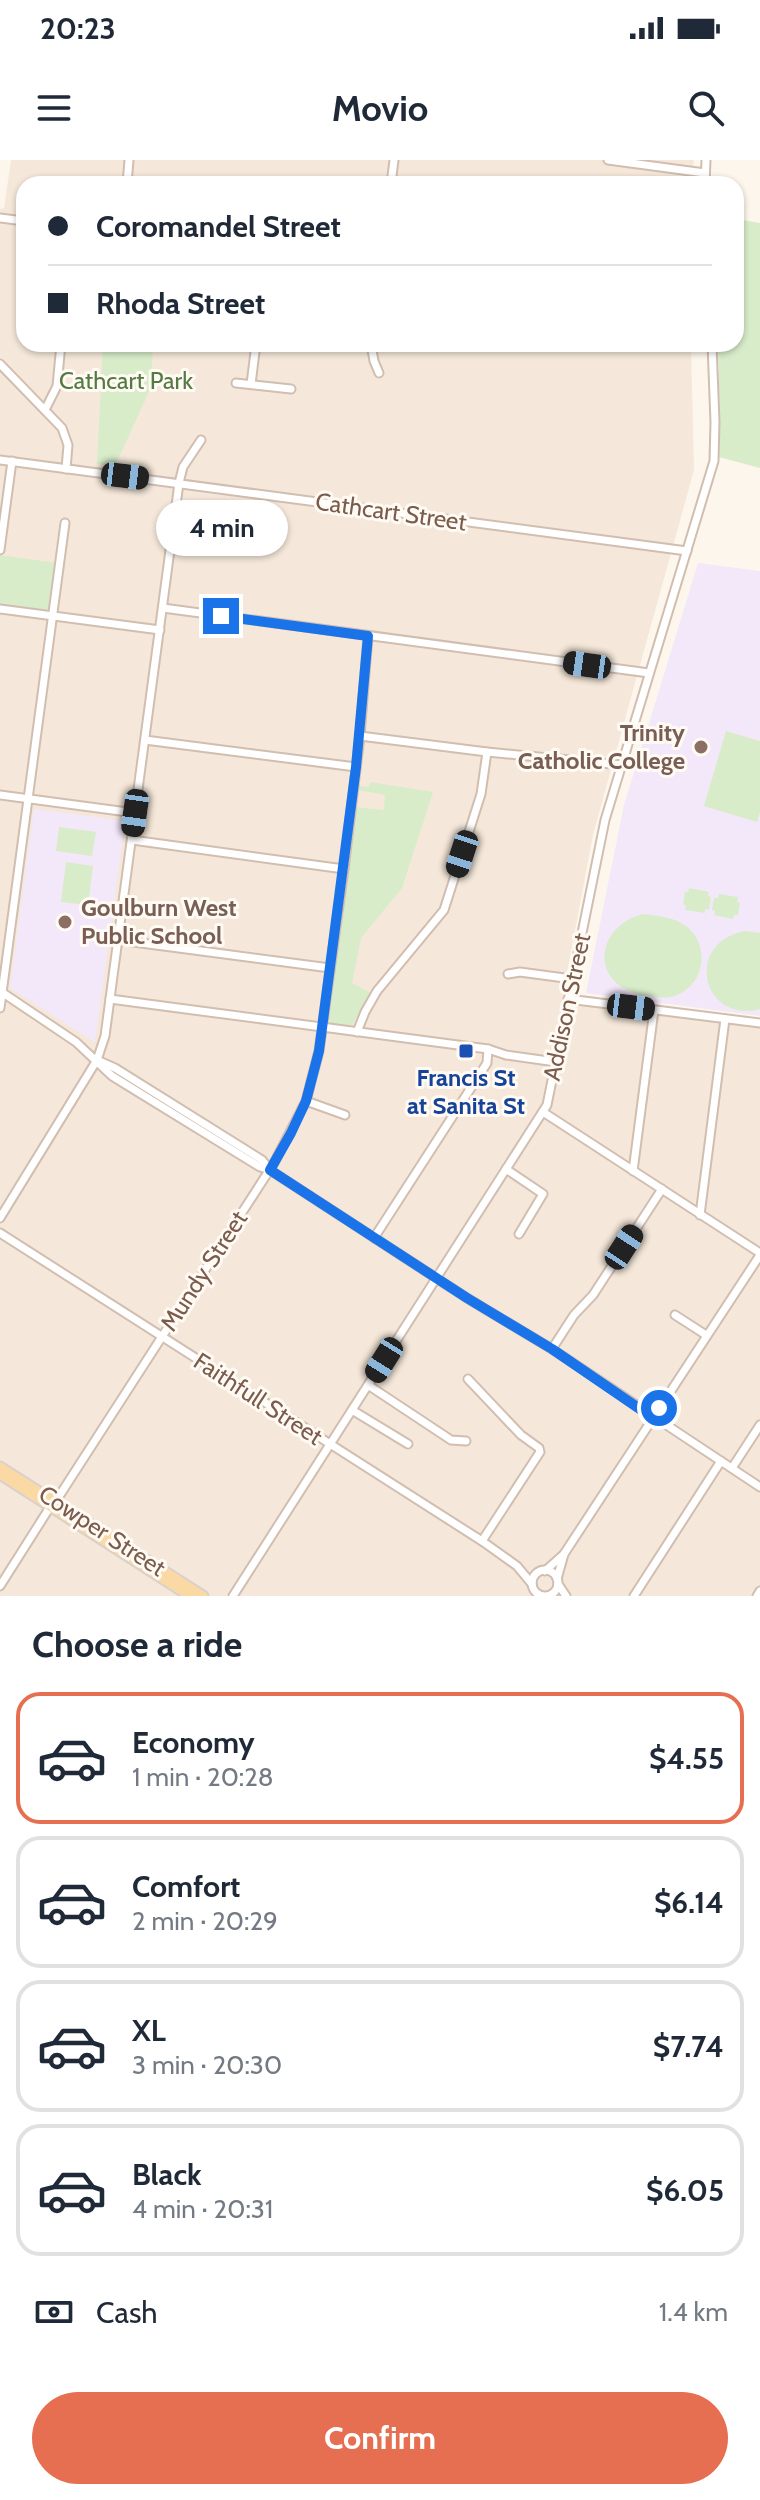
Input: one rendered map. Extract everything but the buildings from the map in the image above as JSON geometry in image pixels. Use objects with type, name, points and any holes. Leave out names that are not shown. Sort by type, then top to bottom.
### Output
[{"type":"main road","name":"Cowper Street","points":[[0,1467],[190,1596]]},
{"type":"main road","name":"Cowper Street","points":[[0,1474],[203,1596]]},
{"type":"street","points":[[608,160],[705,173],[706,160]]},
{"type":"street","points":[[45,410],[57,386],[60,352]]},
{"type":"street","points":[[251,384],[255,352]]},
{"type":"street","points":[[372,352],[379,373]]},
{"type":"street","name":"Addison Street","points":[[233,1596],[547,1105],[603,830],[714,461],[712,352]]},
{"type":"street","points":[[0,364],[62,428],[66,437],[66,469]]},
{"type":"street","points":[[236,383],[291,389]]},
{"type":"street","points":[[0,1218],[97,1060],[105,1036],[179,483],[183,467],[201,440]]},
{"type":"street","name":"Cathcart Street","points":[[0,460],[687,551]]},
{"type":"street","points":[[0,550],[12,461]]},
{"type":"street","points":[[0,1008],[65,523]]},
{"type":"street","points":[[163,608],[649,673]]},
{"type":"street","points":[[0,609],[160,630]]},
{"type":"street","name":"Mundy Street","points":[[0,1586],[270,1170],[306,1101],[322,1028],[344,869],[368,636]]},
{"type":"street","points":[[360,736],[622,765]]},
{"type":"street","points":[[145,740],[356,767]]},
{"type":"street","points":[[357,1032],[377,991],[444,910],[481,794],[487,752]]},
{"type":"street","points":[[0,795],[135,813]]},
{"type":"street","points":[[132,840],[344,869]]},
{"type":"street","points":[[118,940],[330,968]]},
{"type":"street","points":[[508,974],[520,972],[572,979]]},
{"type":"street","points":[[1,991],[97,1060],[115,1068],[150,1095],[225,1141],[260,1167],[270,1170],[552,1349],[760,1487]]},
{"type":"street","points":[[110,999],[488,1049],[506,1055],[556,1062]]},
{"type":"street","points":[[568,999],[760,1023]]},
{"type":"street","points":[[633,1171],[654,1010]]},
{"type":"street","points":[[700,1215],[725,1019]]},
{"type":"street","points":[[374,1238],[487,1063],[488,1049]]},
{"type":"street","points":[[306,1101],[345,1115]]},
{"type":"street","points":[[543,1112],[760,1254],[564,1554],[534,1577],[532,1590],[549,1596],[555,1591],[564,1554]]},
{"type":"street","points":[[506,1169],[543,1194],[519,1234]]},
{"type":"street","points":[[552,1349],[574,1315],[593,1295],[662,1189]]},
{"type":"street","name":"Faithfull Street","points":[[0,1233],[482,1541],[517,1566],[532,1590]]},
{"type":"street","points":[[675,1315],[706,1335]]},
{"type":"street","points":[[468,1379],[540,1452],[482,1541]]},
{"type":"street","points":[[368,1385],[451,1440],[466,1441]]},
{"type":"street","points":[[352,1410],[408,1444]]},
{"type":"street","points":[[732,1468],[760,1425]]},
{"type":"street","points":[[634,1596],[721,1461]]},
{"type":"street","name":"Faithfull Street","points":[[517,1566],[542,1571]]},
{"type":"street","points":[[542,1571],[553,1573],[566,1596]]},
{"type":"street","points":[[757,1596],[760,1591]]},
{"type":"shaded area","points":[[11,160],[694,160],[691,176],[16,176],[16,352],[691,352],[694,470],[593,835],[563,994],[760,1023],[760,1596],[0,1596],[0,209],[4,208]]},
{"type":"shaded area","name":"Trinity Catholic College","points":[[698,563],[760,571],[760,1016],[586,993],[624,805]]},
{"type":"shaded area","name":"Goulburn West Public School","points":[[34,809],[125,821],[95,1042],[10,988]]},
{"type":"green space","points":[[744,220],[760,223],[760,468],[719,457],[718,352],[744,352]]},
{"type":"green space","name":"Cathcart Park","points":[[103,352],[153,352],[151,387],[115,466],[97,464]]},
{"type":"green space","points":[[0,555],[57,563],[48,611],[0,606]]},
{"type":"green space","points":[[726,731],[760,741],[760,812],[757,822],[704,806]]},
{"type":"green space","points":[[370,782],[433,792],[402,888],[361,938],[352,983],[371,993],[352,1025],[333,1025],[328,1015],[356,807],[384,810],[385,795],[358,790],[358,786],[369,787]]},
{"type":"green space","points":[[59,827],[96,832],[92,856],[56,851]]},
{"type":"green space","points":[[66,862],[93,866],[88,905],[61,902]]},
{"type":"green space","points":[[689,888],[709,892],[709,910],[705,909],[705,913],[685,910],[685,892]]},
{"type":"green space","points":[[719,894],[738,897],[738,915],[734,915],[733,919],[714,915],[714,898],[718,898]]},
{"type":"green space","points":[[644,914],[681,923],[698,942],[702,961],[700,971],[689,987],[677,995],[663,998],[627,990],[608,971],[605,959],[611,936],[619,926]]},
{"type":"green space","points":[[745,931],[760,933],[760,1009],[740,1010],[724,1005],[713,994],[708,980],[707,965],[713,950],[725,938]]},
{"type":"place","name":"Trinity Catholic College","points":[[701,747]]},
{"type":"place","name":"Goulburn West Public School","points":[[65,922]]},
{"type":"place","name":"Francis St at Sanita St","points":[[466,1051]]},
{"type":"route","points":[[221,616],[368,636],[360,736],[319,1051],[306,1101],[270,1170],[467,1298],[552,1349],[653,1418],[659,1408]]}]
